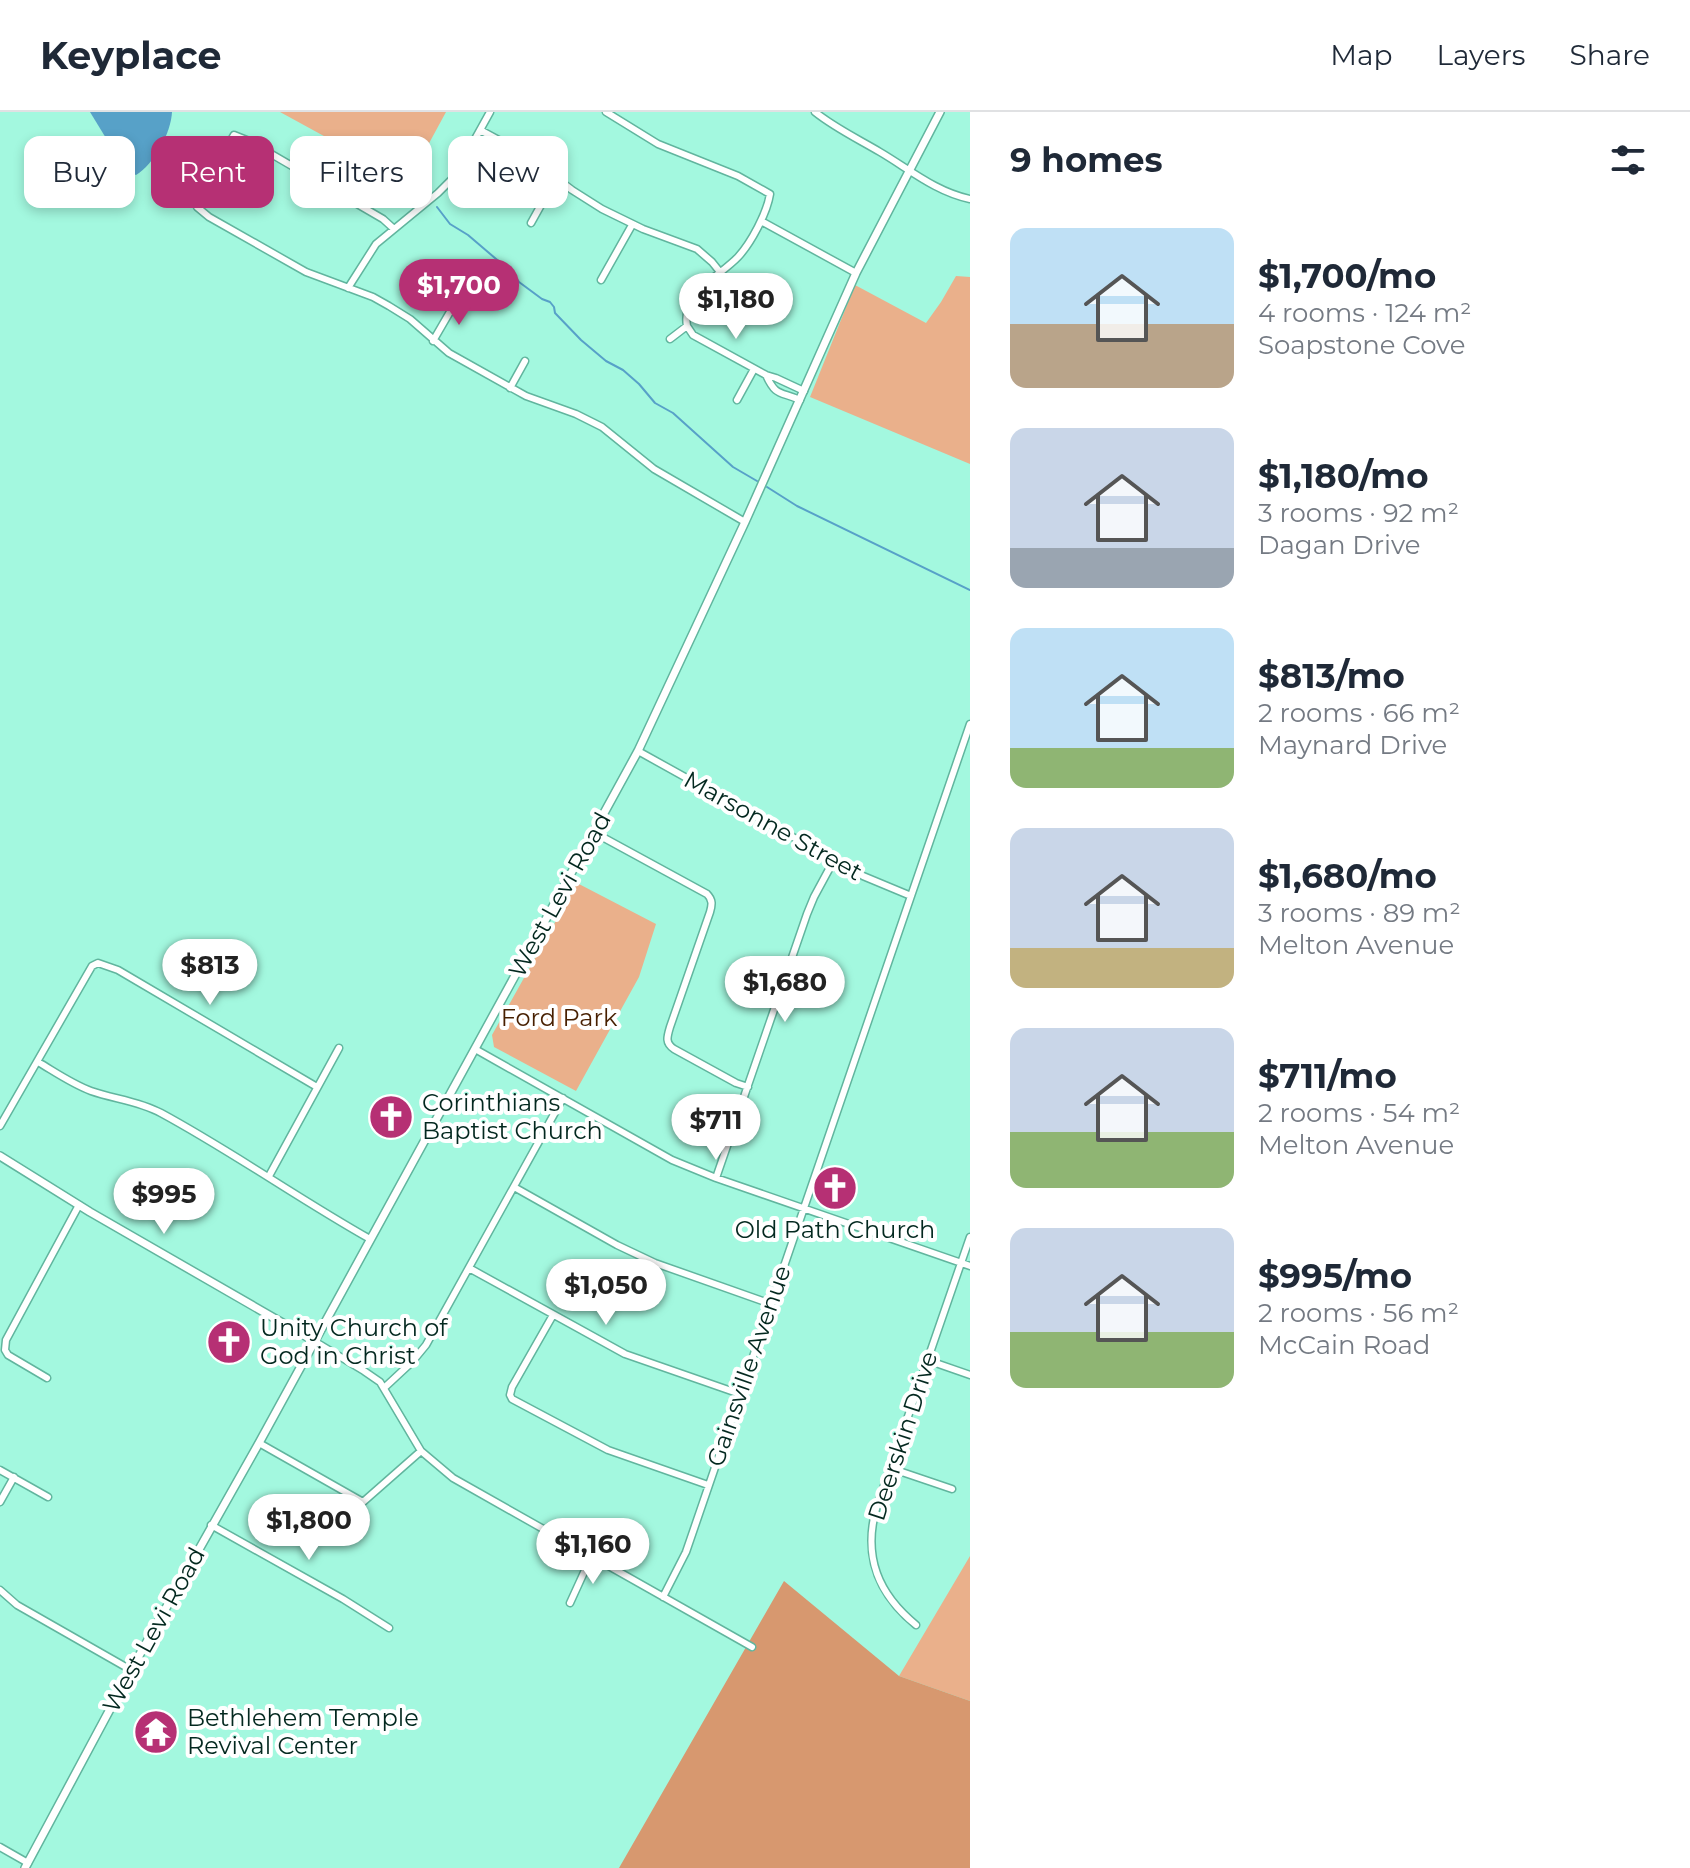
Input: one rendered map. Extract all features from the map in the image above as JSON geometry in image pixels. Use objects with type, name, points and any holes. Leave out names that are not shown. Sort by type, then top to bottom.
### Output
[{"type":"street","points":[[348,288],[376,244],[446,186],[490,112]]},
{"type":"street","points":[[606,112],[658,144],[738,176],[770,194],[761,221],[741,254],[697,294],[687,312],[687,326],[693,335],[754,369],[804,391]]},
{"type":"street","points":[[815,112],[923,180],[970,199]]},
{"type":"street","name":"West Levi Road","points":[[26,1865],[638,751],[856,273],[940,112]]},
{"type":"street","points":[[480,130],[491,136]]},
{"type":"street","points":[[394,229],[370,211],[234,135],[198,197],[197,207],[209,217],[306,272],[389,306],[410,319],[449,353],[510,388],[602,427],[654,469],[745,522]]},
{"type":"street","points":[[568,186],[632,225],[697,249],[720,272]]},
{"type":"street","points":[[531,223],[539,208]]},
{"type":"street","points":[[761,221],[856,273]]},
{"type":"street","points":[[601,280],[632,225]]},
{"type":"street","points":[[433,341],[458,298]]},
{"type":"street","points":[[670,339],[687,326]]},
{"type":"street","points":[[510,388],[525,361]]},
{"type":"street","points":[[737,400],[754,369]]},
{"type":"street","points":[[766,375],[777,393],[800,400]]},
{"type":"street","name":"Gainsville Avenue","points":[[663,1597],[683,1560],[970,724]]},
{"type":"street","name":"Marsonne Street","points":[[638,751],[881,885],[911,896]]},
{"type":"street","points":[[595,833],[711,898],[710,912],[667,1040],[674,1049],[748,1087]]},
{"type":"street","points":[[716,1178],[807,914],[834,860]]},
{"type":"street","points":[[0,1126],[92,966],[102,963],[317,1087]]},
{"type":"street","points":[[269,1176],[339,1048]]},
{"type":"street","points":[[475,1049],[672,1160],[970,1266]]},
{"type":"street","points":[[38,1062],[91,1091],[154,1109],[370,1239]]},
{"type":"street","points":[[384,1388],[426,1345],[563,1098]]},
{"type":"street","points":[[0,1156],[372,1375],[384,1388],[421,1451],[462,1484],[752,1647]]},
{"type":"street","points":[[514,1187],[640,1256],[771,1304]]},
{"type":"street","points":[[47,1378],[8,1355],[6,1340],[79,1205]]},
{"type":"street","name":"Deerskin Drive","points":[[916,1625],[887,1596],[878,1577],[871,1554],[873,1522],[970,1237]]},
{"type":"street","points":[[469,1268],[625,1354],[740,1394]]},
{"type":"street","points":[[553,1315],[512,1387],[512,1399],[611,1451],[708,1485]]},
{"type":"street","points":[[927,1360],[970,1375]]},
{"type":"street","points":[[259,1443],[363,1502],[421,1451]]},
{"type":"street","points":[[890,1468],[952,1489]]},
{"type":"street","points":[[0,1470],[48,1497]]},
{"type":"street","points":[[0,1502],[14,1477]]},
{"type":"street","points":[[211,1525],[389,1628]]},
{"type":"street","points":[[570,1603],[591,1557]]},
{"type":"street","points":[[0,1590],[17,1605],[131,1670]]},
{"type":"street","points":[[0,1847],[26,1865]]},
{"type":"green space","points":[[280,112],[446,112],[432,138],[324,136]]},
{"type":"green space","points":[[956,276],[970,277],[970,464],[810,397],[855,285],[926,323]]},
{"type":"green space","name":"Ford Park","points":[[577,883],[656,924],[639,977],[576,1091],[494,1047],[492,1035]]},
{"type":"green space","points":[[970,1556],[970,1701],[899,1676]]},
{"type":"shaded area","points":[[784,1581],[899,1676],[970,1701],[970,1868],[619,1868]]},
{"type":"water","points":[[90,112],[172,112],[165,136],[151,136],[151,160],[136,175],[135,136],[105,136]]},
{"type":"waterway","points":[[437,207],[450,224],[468,235],[519,282],[550,302],[555,313],[581,340],[606,361],[623,370],[655,403],[673,413],[733,467],[757,481]]},
{"type":"waterway","points":[[767,487],[797,506],[970,590]]},
{"type":"place","name":"Corinthians Baptist Church","points":[[391,1117]]},
{"type":"place","name":"Old Path Church","points":[[835,1188]]},
{"type":"place","name":"Unity Church of God in Christ","points":[[229,1342]]},
{"type":"place","name":"Bethlehem Temple Revival Center","points":[[156,1732]]}]
